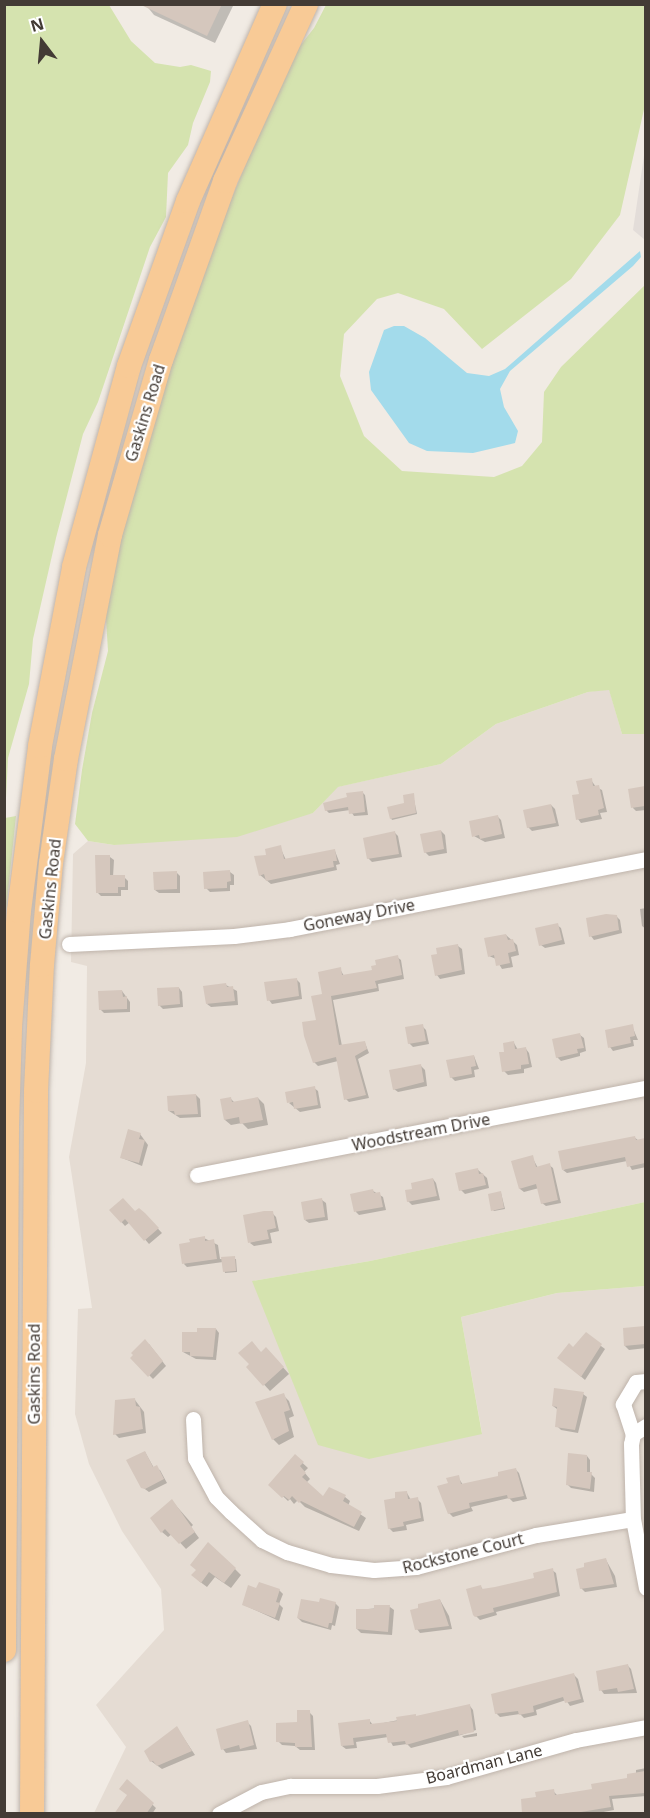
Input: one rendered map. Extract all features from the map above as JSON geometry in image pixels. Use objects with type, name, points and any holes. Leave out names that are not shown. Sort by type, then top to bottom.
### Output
[{"type":"main road","name":"Gaskins Road","points":[[4,1650],[10,1038],[19,911],[40,746],[74,567],[129,366],[192,191],[275,4]]},
{"type":"main road","name":"Gaskins Road","points":[[32,1814],[36,1091],[42,965],[51,863],[66,759],[110,536],[161,360],[225,181],[306,4]]},
{"type":"street","name":"Goneway Drive","points":[[69,944],[234,936],[290,929],[645,859]]},
{"type":"street","name":"Woodstream Drive","points":[[197,1175],[645,1088]]},
{"type":"street","points":[[645,1381],[636,1382],[623,1404],[639,1430],[631,1444],[633,1519],[645,1588]]},
{"type":"street","name":"Rockstone Court","points":[[193,1419],[195,1458],[223,1504],[262,1540],[287,1552],[331,1565],[374,1570],[416,1567],[536,1535],[633,1519]]},
{"type":"street","name":"Boardman Lane","points":[[219,1814],[242,1800],[290,1786],[377,1786],[446,1777],[576,1740],[645,1727]]},
{"type":"shaded area","points":[[645,149],[645,240],[633,230]]},
{"type":"shaded area","points":[[609,689],[622,734],[645,734],[645,1202],[370,1261],[253,1281],[482,1433],[461,1317],[557,1293],[645,1286],[645,1813],[94,1813],[126,1747],[96,1705],[164,1630],[161,1589],[122,1531],[89,1464],[75,1414],[78,1309],[92,1308],[69,1157],[86,1063],[87,966],[71,962],[73,854],[88,841],[114,845],[313,813],[337,787],[441,764],[496,724],[588,692]]},
{"type":"green space","points":[[5,4],[109,5],[131,41],[155,63],[180,67],[191,65],[211,71],[210,82],[193,123],[188,145],[168,173],[166,217],[150,247],[98,402],[83,434],[33,639],[29,684],[8,758],[5,818]]},
{"type":"green space","points":[[326,5],[645,5],[645,105],[620,215],[571,279],[482,349],[444,309],[398,293],[377,299],[344,334],[340,376],[364,436],[402,471],[494,477],[522,466],[542,442],[544,392],[561,367],[645,285],[645,734],[622,734],[609,690],[588,692],[496,724],[441,764],[338,787],[313,813],[237,837],[114,845],[88,841],[75,824],[92,713],[108,651],[105,603],[134,483],[170,360],[216,236],[284,72],[296,51],[314,28]]},
{"type":"green space","points":[[16,816],[5,921],[5,818]]},
{"type":"green space","points":[[645,1202],[645,1286],[557,1293],[461,1317],[482,1434],[369,1459],[318,1445],[252,1281],[370,1261]]},
{"type":"water","points":[[640,251],[641,257],[633,266],[510,371],[500,389],[504,407],[518,431],[515,443],[473,453],[427,451],[409,443],[371,390],[369,372],[384,330],[394,326],[404,326],[425,338],[467,373],[489,376],[505,369]]},
{"type":"building","points":[[139,4],[222,4],[207,36]]},
{"type":"building","points":[[592,778],[593,786],[599,785],[604,808],[598,810],[599,815],[576,820],[572,795],[579,794],[576,781]]},
{"type":"building","points":[[645,786],[645,806],[631,808],[628,789]]},
{"type":"building","points":[[363,791],[365,812],[349,814],[348,807],[325,811],[323,803],[347,797],[346,793]]},
{"type":"building","points":[[414,793],[416,813],[390,819],[387,807],[404,803],[403,795]]},
{"type":"building","points":[[551,804],[556,823],[527,828],[523,810]]},
{"type":"building","points":[[498,815],[502,834],[480,839],[479,835],[472,837],[469,821]]},
{"type":"building","points":[[441,830],[444,849],[424,853],[420,834]]},
{"type":"building","points":[[395,831],[399,854],[367,859],[363,838]]},
{"type":"building","points":[[281,845],[284,859],[335,849],[337,861],[333,861],[334,867],[266,881],[264,874],[259,876],[254,856],[266,855],[265,849]]},
{"type":"building","points":[[95,855],[110,855],[110,875],[125,875],[125,887],[118,887],[118,893],[96,893]]},
{"type":"building","points":[[230,870],[231,881],[227,882],[227,888],[204,889],[203,872]]},
{"type":"building","points":[[177,871],[177,889],[154,890],[153,872]]},
{"type":"building","points":[[606,914],[617,915],[619,930],[589,937],[586,918]]},
{"type":"building","points":[[558,923],[562,940],[539,946],[535,928]]},
{"type":"building","points":[[506,934],[508,940],[513,939],[516,951],[508,953],[510,963],[496,966],[494,955],[488,957],[484,938]]},
{"type":"building","points":[[458,944],[462,970],[435,976],[431,955],[437,954],[436,948]]},
{"type":"building","points":[[398,955],[402,975],[375,981],[377,988],[331,996],[339,1045],[365,1041],[367,1049],[355,1056],[366,1095],[344,1100],[336,1057],[313,1063],[304,1036],[302,1022],[316,1020],[311,996],[322,994],[318,972],[341,967],[342,975],[372,970],[371,966],[376,965],[375,960]]},
{"type":"building","points":[[297,978],[299,996],[267,1001],[264,982]]},
{"type":"building","points":[[226,983],[227,987],[233,986],[235,1001],[206,1004],[203,986]]},
{"type":"building","points":[[179,987],[180,1004],[158,1006],[157,988]]},
{"type":"building","points":[[122,990],[123,997],[127,996],[127,1009],[99,1010],[98,991]]},
{"type":"building","points":[[423,1024],[426,1041],[408,1044],[405,1027]]},
{"type":"building","points":[[633,1024],[635,1036],[630,1037],[631,1043],[608,1048],[605,1030]]},
{"type":"building","points":[[580,1033],[584,1048],[577,1049],[578,1053],[556,1058],[552,1039]]},
{"type":"building","points":[[514,1041],[515,1049],[526,1047],[529,1064],[521,1065],[521,1069],[502,1072],[499,1052],[504,1052],[503,1043]]},
{"type":"building","points":[[474,1055],[476,1066],[471,1067],[472,1074],[450,1078],[446,1060]]},
{"type":"building","points":[[421,1064],[424,1082],[393,1090],[389,1070]]},
{"type":"building","points":[[315,1086],[318,1105],[294,1109],[293,1102],[287,1103],[285,1092]]},
{"type":"building","points":[[196,1094],[198,1114],[175,1115],[174,1111],[168,1111],[167,1096]]},
{"type":"building","points":[[231,1097],[232,1102],[258,1097],[263,1120],[240,1124],[239,1117],[224,1120],[220,1099]]},
{"type":"building","points":[[128,1129],[141,1133],[139,1139],[145,1140],[139,1163],[120,1158]]},
{"type":"building","points":[[635,1136],[636,1140],[645,1138],[645,1163],[627,1167],[625,1157],[562,1170],[558,1151]]},
{"type":"building","points":[[533,1155],[536,1167],[550,1163],[558,1200],[541,1204],[536,1184],[519,1189],[511,1161]]},
{"type":"building","points":[[478,1168],[479,1174],[483,1173],[486,1185],[459,1191],[455,1173]]},
{"type":"building","points":[[433,1178],[437,1196],[407,1202],[405,1190],[412,1189],[411,1183]]},
{"type":"building","points":[[373,1189],[374,1193],[380,1192],[383,1207],[354,1212],[350,1194]]},
{"type":"building","points":[[501,1191],[504,1208],[491,1211],[488,1194]]},
{"type":"building","points":[[123,1198],[135,1211],[139,1208],[145,1213],[159,1228],[144,1241],[125,1219],[121,1223],[109,1210]]},
{"type":"building","points":[[322,1198],[325,1217],[304,1220],[301,1202]]},
{"type":"building","points":[[273,1211],[276,1228],[267,1230],[269,1239],[248,1243],[243,1215]]},
{"type":"building","points":[[205,1236],[205,1241],[214,1239],[217,1259],[182,1264],[179,1244],[190,1242],[189,1239]]},
{"type":"building","points":[[235,1256],[236,1271],[223,1272],[221,1257]]},
{"type":"building","points":[[645,1326],[645,1344],[624,1346],[623,1328]]},
{"type":"building","points":[[197,1328],[216,1328],[213,1357],[190,1356],[190,1352],[182,1352],[182,1332],[197,1332]]},
{"type":"building","points":[[586,1332],[602,1344],[581,1377],[557,1358],[569,1343],[573,1347]]},
{"type":"building","points":[[145,1339],[163,1361],[148,1377],[130,1358],[133,1355],[131,1353]]},
{"type":"building","points":[[252,1341],[261,1352],[266,1347],[284,1367],[263,1386],[246,1367],[249,1364],[238,1353]]},
{"type":"building","points":[[554,1388],[584,1392],[575,1430],[555,1427],[557,1407],[552,1406]]},
{"type":"building","points":[[284,1393],[290,1410],[284,1412],[289,1431],[272,1440],[255,1402]]},
{"type":"building","points":[[135,1398],[136,1406],[140,1407],[143,1429],[113,1435],[115,1400]]},
{"type":"building","points":[[145,1451],[153,1467],[157,1465],[164,1479],[145,1489],[141,1488],[126,1460]]},
{"type":"building","points":[[568,1453],[587,1455],[587,1472],[592,1472],[590,1489],[566,1485]]},
{"type":"building","points":[[295,1454],[304,1462],[300,1466],[306,1473],[302,1477],[323,1496],[329,1487],[346,1495],[343,1501],[362,1512],[354,1527],[301,1501],[299,1503],[292,1496],[289,1500],[284,1496],[282,1498],[268,1485]]},
{"type":"building","points":[[516,1468],[524,1496],[508,1499],[507,1495],[469,1503],[470,1508],[448,1514],[437,1486],[448,1483],[446,1478],[459,1475],[461,1484],[498,1476],[498,1472]]},
{"type":"building","points":[[407,1491],[408,1499],[418,1497],[421,1518],[403,1522],[404,1526],[388,1529],[384,1500],[395,1498],[395,1492]]},
{"type":"building","points":[[172,1499],[195,1532],[179,1544],[165,1529],[161,1533],[150,1518]]},
{"type":"building","points":[[208,1542],[236,1568],[224,1583],[209,1572],[201,1583],[191,1575],[196,1570],[190,1565]]},
{"type":"building","points":[[606,1558],[614,1584],[580,1589],[576,1569],[584,1567],[584,1563]]},
{"type":"building","points":[[553,1568],[557,1592],[493,1608],[494,1612],[475,1617],[473,1615],[466,1589],[481,1585],[482,1589],[495,1587],[534,1578],[533,1573]]},
{"type":"building","points":[[259,1582],[280,1589],[276,1602],[280,1603],[275,1618],[242,1605],[248,1585],[256,1588]]},
{"type":"building","points":[[320,1598],[336,1602],[332,1623],[329,1623],[328,1628],[297,1618],[301,1599],[319,1602]]},
{"type":"building","points":[[440,1599],[449,1626],[415,1630],[410,1610],[418,1608],[418,1604]]},
{"type":"building","points":[[374,1605],[390,1605],[388,1632],[356,1629],[356,1609],[374,1609]]},
{"type":"building","points":[[628,1664],[634,1689],[618,1692],[617,1688],[599,1691],[596,1671]]},
{"type":"building","points":[[574,1673],[581,1699],[565,1703],[563,1697],[533,1706],[534,1712],[519,1715],[518,1711],[495,1714],[491,1694]]},
{"type":"building","points":[[470,1704],[474,1732],[459,1735],[458,1730],[406,1745],[405,1741],[388,1743],[386,1734],[353,1738],[354,1745],[341,1746],[338,1723],[370,1719],[370,1724],[397,1721],[396,1717],[416,1714],[416,1716]]},
{"type":"building","points":[[297,1710],[310,1710],[312,1747],[295,1747],[295,1743],[276,1742],[276,1723],[297,1722]]},
{"type":"building","points":[[248,1720],[254,1745],[240,1749],[239,1745],[221,1750],[216,1729]]},
{"type":"building","points":[[177,1726],[192,1751],[157,1766],[153,1761],[150,1762],[144,1751]]},
{"type":"building","points":[[645,1771],[645,1793],[609,1796],[611,1807],[569,1814],[522,1814],[521,1799],[536,1797],[535,1792],[554,1789],[555,1795],[592,1789],[591,1784],[627,1778],[627,1774]]},
{"type":"building","points":[[127,1779],[154,1803],[146,1814],[114,1814],[127,1795],[119,1789]]}]
